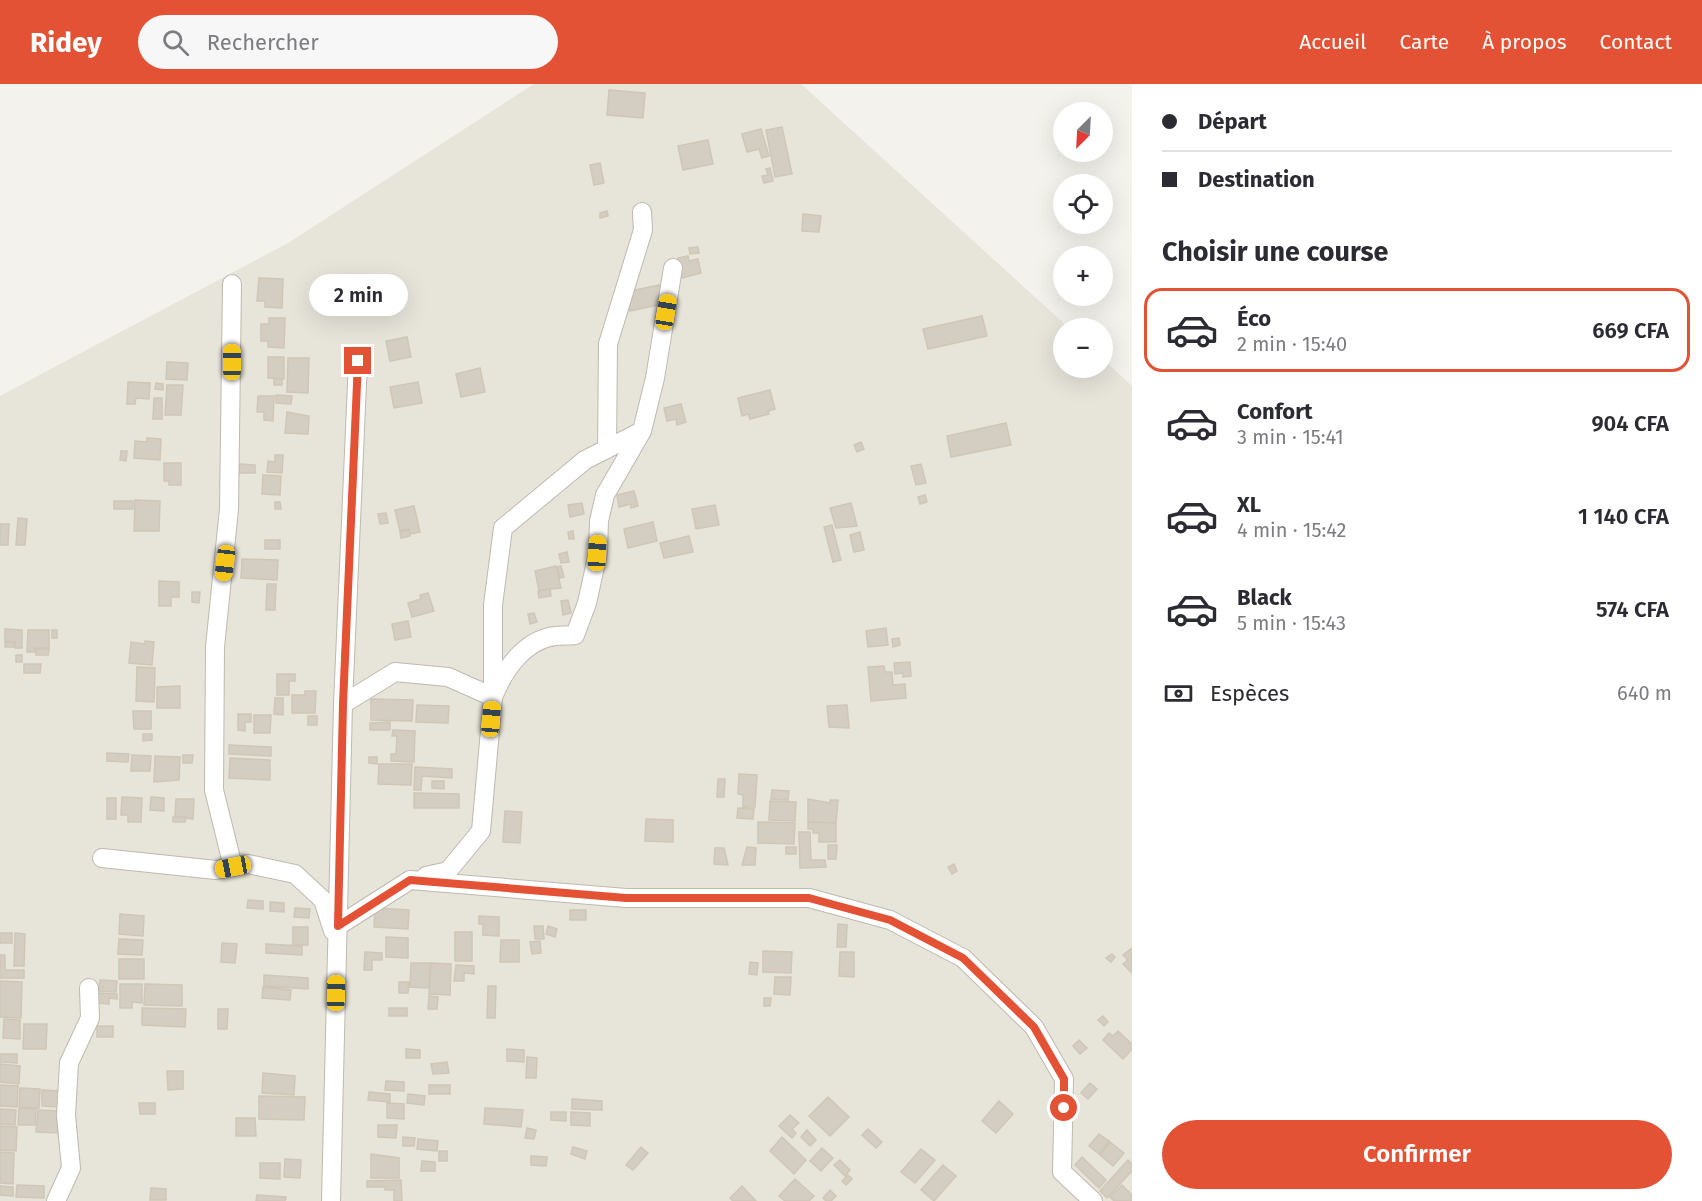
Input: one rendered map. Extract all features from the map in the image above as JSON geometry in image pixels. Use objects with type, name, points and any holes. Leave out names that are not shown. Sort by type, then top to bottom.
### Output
[{"type":"street","points":[[607,449],[608,344],[643,230],[642,212]]},
{"type":"street","points":[[493,697],[500,678],[528,646],[554,636],[575,635],[587,603],[605,495],[642,431],[655,378],[673,268]]},
{"type":"street","points":[[232,284],[229,509],[215,647],[214,790],[233,867]]},
{"type":"street","points":[[331,1201],[343,704],[358,361]]},
{"type":"street","points":[[338,926],[410,880],[448,871],[481,831],[493,697],[493,606],[503,528],[585,460],[642,431]]},
{"type":"street","points":[[343,704],[395,672],[448,677],[493,697]]},
{"type":"street","points":[[102,858],[216,870],[248,864],[295,874],[323,900],[338,947]]},
{"type":"street","points":[[410,880],[626,898],[809,898],[890,920],[963,958],[1034,1027],[1064,1079],[1062,1172],[1093,1201]]},
{"type":"street","points":[[57,1201],[70,1168],[66,1115],[69,1063],[90,1018],[89,988]]},
{"type":"shaded area","points":[[534,84],[801,84],[1058,318],[1053,318],[1053,378],[1113,378],[1113,368],[1132,386],[1132,1201],[0,1201],[0,396],[288,243]]},
{"type":"building","points":[[609,90],[645,93],[643,118],[607,115]]},
{"type":"building","points":[[782,127],[792,174],[775,177],[766,130]]},
{"type":"building","points":[[761,129],[769,156],[762,158],[759,149],[747,152],[742,134]]},
{"type":"building","points":[[708,140],[713,164],[683,170],[678,146]]},
{"type":"building","points":[[600,163],[604,183],[594,185],[590,165]]},
{"type":"building","points":[[770,168],[773,181],[764,183],[762,176],[768,175],[766,169]]},
{"type":"building","points":[[607,211],[608,216],[600,218],[600,213]]},
{"type":"building","points":[[803,214],[821,216],[819,232],[802,231]]},
{"type":"building","points":[[698,247],[699,253],[690,254],[689,248]]},
{"type":"building","points":[[688,256],[689,261],[698,259],[701,273],[682,278],[678,258]]},
{"type":"building","points":[[259,278],[283,279],[282,308],[265,307],[265,301],[257,301]]},
{"type":"building","points":[[659,285],[663,304],[630,311],[626,292]]},
{"type":"building","points":[[982,316],[987,336],[928,349],[923,329]]},
{"type":"building","points":[[269,318],[285,318],[284,348],[268,347],[268,341],[261,341],[261,324],[269,324]]},
{"type":"building","points":[[407,337],[411,357],[390,361],[386,341]]},
{"type":"building","points":[[268,357],[284,357],[284,379],[268,378]]},
{"type":"building","points":[[288,358],[309,358],[308,393],[287,392]]},
{"type":"building","points":[[167,362],[188,363],[187,380],[166,379]]},
{"type":"building","points":[[480,368],[485,392],[461,397],[456,374]]},
{"type":"building","points":[[274,378],[282,379],[282,385],[274,385]]},
{"type":"building","points":[[128,382],[150,383],[149,399],[136,398],[135,404],[127,404]]},
{"type":"building","points":[[418,382],[422,403],[394,408],[390,387]]},
{"type":"building","points":[[156,383],[163,384],[163,390],[155,389]]},
{"type":"building","points":[[167,385],[183,385],[181,415],[165,415]]},
{"type":"building","points":[[770,390],[775,409],[768,411],[769,414],[750,419],[748,414],[742,416],[738,398]]},
{"type":"building","points":[[276,395],[292,396],[291,404],[276,403]]},
{"type":"building","points":[[258,396],[274,396],[273,421],[264,420],[264,412],[257,412]]},
{"type":"building","points":[[154,398],[162,398],[162,419],[153,419]]},
{"type":"building","points":[[681,404],[686,422],[677,425],[676,419],[667,421],[664,408]]},
{"type":"building","points":[[287,412],[309,416],[308,434],[285,433]]},
{"type":"building","points":[[1006,423],[1011,445],[951,457],[947,436]]},
{"type":"building","points":[[147,438],[161,439],[160,460],[134,458],[135,441],[147,442]]},
{"type":"building","points":[[861,442],[864,449],[857,452],[854,445]]},
{"type":"building","points":[[121,451],[127,451],[126,461],[120,460]]},
{"type":"building","points":[[275,455],[283,455],[282,473],[267,472],[268,461],[275,462]]},
{"type":"building","points":[[164,463],[181,463],[181,485],[169,485],[169,481],[164,481]]},
{"type":"building","points":[[239,464],[255,465],[255,473],[239,473]]},
{"type":"building","points":[[921,464],[926,483],[916,485],[911,466]]},
{"type":"building","points":[[263,475],[281,476],[280,495],[262,494]]},
{"type":"building","points":[[634,491],[638,506],[631,508],[631,504],[619,507],[617,495]]},
{"type":"building","points":[[925,495],[927,502],[920,504],[918,497]]},
{"type":"building","points":[[135,500],[160,501],[159,531],[134,531]]},
{"type":"building","points":[[114,501],[133,501],[133,509],[114,509]]},
{"type":"building","points":[[275,502],[280,502],[281,509],[275,509]]},
{"type":"building","points":[[582,503],[584,514],[570,517],[568,505]]},
{"type":"building","points":[[851,503],[857,526],[836,528],[830,508]]},
{"type":"building","points":[[715,505],[719,525],[696,529],[692,509]]},
{"type":"building","points":[[414,506],[420,532],[410,534],[409,529],[400,531],[395,510]]},
{"type":"building","points":[[386,513],[388,523],[380,524],[378,514]]},
{"type":"building","points":[[18,518],[27,519],[25,545],[16,545]]},
{"type":"building","points":[[653,522],[657,541],[628,548],[624,529]]},
{"type":"building","points":[[0,524],[9,524],[8,545],[0,545]]},
{"type":"building","points":[[832,525],[841,560],[833,562],[824,527]]},
{"type":"building","points":[[409,530],[410,536],[401,538],[400,532]]},
{"type":"building","points":[[573,531],[574,539],[569,539],[568,532]]},
{"type":"building","points":[[860,532],[864,550],[854,552],[850,535]]},
{"type":"building","points":[[689,536],[693,552],[664,558],[660,543]]},
{"type":"building","points":[[265,540],[280,540],[280,549],[265,549]]},
{"type":"building","points":[[567,552],[569,562],[561,563],[559,554]]},
{"type":"building","points":[[242,559],[278,560],[277,580],[241,578]]},
{"type":"building","points":[[556,566],[561,588],[539,590],[535,571]]},
{"type":"building","points":[[561,566],[564,577],[560,578],[557,567]]},
{"type":"building","points":[[159,581],[179,582],[179,597],[171,597],[171,606],[159,606]]},
{"type":"building","points":[[267,584],[276,584],[275,610],[266,610]]},
{"type":"building","points":[[550,589],[551,596],[539,598],[538,591]]},
{"type":"building","points":[[192,592],[200,592],[199,603],[192,602]]},
{"type":"building","points":[[428,593],[434,611],[412,617],[408,603],[421,599],[420,595]]},
{"type":"building","points":[[568,600],[571,613],[563,615],[561,601]]},
{"type":"building","points":[[534,613],[537,622],[530,624],[528,614]]},
{"type":"building","points":[[408,621],[411,637],[395,640],[392,624]]},
{"type":"building","points":[[886,628],[888,645],[868,647],[866,631]]},
{"type":"building","points":[[5,629],[22,630],[22,648],[15,648],[15,642],[5,641]]},
{"type":"building","points":[[28,630],[49,630],[49,648],[35,648],[35,652],[27,652]]},
{"type":"building","points":[[52,630],[57,630],[57,638],[52,638]]},
{"type":"building","points":[[899,638],[900,645],[893,647],[892,639]]},
{"type":"building","points":[[145,641],[154,642],[152,665],[129,663],[131,642],[145,644]]},
{"type":"building","points":[[5,642],[14,642],[14,647],[5,647]]},
{"type":"building","points":[[36,649],[49,649],[48,655],[36,655]]},
{"type":"building","points":[[16,655],[22,655],[22,662],[16,662]]},
{"type":"building","points":[[910,662],[911,676],[903,677],[903,673],[895,674],[894,663]]},
{"type":"building","points":[[24,664],[41,664],[40,673],[24,673]]},
{"type":"building","points":[[884,666],[885,672],[892,672],[893,685],[905,684],[906,698],[871,701],[868,667]]},
{"type":"building","points":[[137,667],[155,668],[154,702],[136,701]]},
{"type":"building","points":[[277,674],[295,674],[295,681],[289,681],[289,695],[277,695]]},
{"type":"building","points":[[180,686],[180,708],[157,708],[157,687]]},
{"type":"building","points":[[305,691],[316,691],[315,713],[292,713],[292,695],[305,695]]},
{"type":"building","points":[[275,698],[283,698],[283,715],[274,714]]},
{"type":"building","points":[[371,699],[413,700],[412,721],[371,720]]},
{"type":"building","points":[[417,705],[449,706],[448,723],[416,722]]},
{"type":"building","points":[[847,705],[849,728],[829,727],[827,706]]},
{"type":"building","points":[[133,711],[151,711],[151,729],[134,729]]},
{"type":"building","points":[[238,714],[251,714],[251,722],[245,722],[245,731],[238,730]]},
{"type":"building","points":[[254,715],[271,715],[270,733],[254,733]]},
{"type":"building","points":[[308,716],[317,716],[317,725],[308,725]]},
{"type":"building","points":[[390,722],[390,730],[370,730],[370,723]]},
{"type":"building","points":[[393,730],[415,731],[414,762],[391,761],[391,754],[396,754],[397,736],[392,736]]},
{"type":"building","points":[[143,734],[152,734],[152,740],[143,741]]},
{"type":"building","points":[[229,745],[271,747],[271,756],[229,754]]},
{"type":"building","points":[[107,753],[129,754],[128,762],[107,761]]},
{"type":"building","points":[[132,755],[151,756],[150,771],[131,771]]},
{"type":"building","points":[[183,755],[193,755],[192,763],[183,763]]},
{"type":"building","points":[[155,756],[180,757],[179,780],[154,782]]},
{"type":"building","points":[[369,757],[377,757],[377,764],[369,763]]},
{"type":"building","points":[[230,758],[270,760],[270,780],[229,778]]},
{"type":"building","points":[[379,764],[412,764],[411,785],[378,784]]},
{"type":"building","points":[[415,767],[452,769],[452,778],[422,776],[421,790],[414,790]]},
{"type":"building","points":[[739,774],[757,775],[755,807],[743,807],[743,795],[738,794]]},
{"type":"building","points":[[718,779],[725,779],[724,797],[717,797]]},
{"type":"building","points":[[432,781],[444,781],[444,789],[432,788]]},
{"type":"building","points":[[772,790],[789,791],[788,800],[771,799]]},
{"type":"building","points":[[414,793],[459,794],[459,808],[414,808]]},
{"type":"building","points":[[122,797],[142,798],[141,822],[128,822],[128,815],[121,815]]},
{"type":"building","points":[[151,797],[164,798],[164,811],[150,810]]},
{"type":"building","points":[[107,798],[116,798],[116,819],[107,819]]},
{"type":"building","points":[[176,799],[194,799],[193,819],[175,816]]},
{"type":"building","points":[[808,799],[830,803],[830,800],[838,800],[836,823],[808,822]]},
{"type":"building","points":[[770,801],[796,802],[795,821],[769,820]]},
{"type":"building","points":[[738,808],[754,809],[753,819],[737,818]]},
{"type":"building","points":[[505,811],[522,812],[520,843],[503,842]]},
{"type":"building","points":[[173,817],[186,817],[185,822],[173,822]]},
{"type":"building","points":[[646,819],[673,820],[673,842],[645,841]]},
{"type":"building","points":[[758,822],[795,823],[794,844],[758,843]]},
{"type":"building","points":[[808,822],[836,823],[836,842],[819,842],[819,833],[813,833],[813,829],[808,829]]},
{"type":"building","points":[[799,832],[810,832],[811,860],[825,860],[826,867],[800,868]]},
{"type":"building","points":[[828,845],[837,845],[836,859],[828,859]]},
{"type":"building","points":[[747,847],[756,848],[755,865],[742,865]]},
{"type":"building","points":[[786,847],[796,847],[796,854],[786,854]]},
{"type":"building","points":[[715,848],[724,848],[728,865],[714,864]]},
{"type":"building","points":[[954,864],[957,871],[952,874],[948,867]]},
{"type":"building","points":[[248,900],[263,901],[263,909],[247,908]]},
{"type":"building","points":[[270,902],[284,903],[284,912],[270,911]]},
{"type":"building","points":[[295,908],[310,909],[309,918],[294,917]]},
{"type":"building","points":[[375,908],[409,910],[408,929],[374,927]]},
{"type":"building","points":[[570,910],[586,910],[586,920],[570,920]]},
{"type":"building","points":[[120,914],[144,916],[143,936],[119,934]]},
{"type":"building","points":[[479,916],[499,917],[499,936],[483,935],[483,924],[479,924]]},
{"type":"building","points":[[838,924],[847,925],[846,947],[837,947]]},
{"type":"building","points":[[534,926],[543,926],[544,939],[535,939]]},
{"type":"building","points":[[548,926],[557,929],[555,937],[546,934]]},
{"type":"building","points":[[293,927],[308,927],[308,945],[293,945]]},
{"type":"building","points":[[455,932],[472,932],[472,961],[455,961]]},
{"type":"building","points":[[0,933],[12,933],[12,943],[0,943]]},
{"type":"building","points":[[15,933],[25,934],[24,966],[14,966]]},
{"type":"building","points":[[386,937],[408,938],[408,958],[386,957]]},
{"type":"building","points":[[119,939],[143,940],[142,955],[118,954]]},
{"type":"building","points":[[501,940],[519,940],[519,962],[500,962]]},
{"type":"building","points":[[540,941],[541,953],[532,954],[530,942]]},
{"type":"building","points":[[222,943],[237,944],[235,963],[221,962]]},
{"type":"building","points":[[266,944],[302,946],[302,955],[266,953]]},
{"type":"building","points":[[1132,948],[1132,973],[1123,964],[1128,960],[1123,955]]},
{"type":"building","points":[[763,951],[792,952],[791,973],[763,972]]},
{"type":"building","points":[[365,952],[382,953],[382,960],[372,960],[372,970],[364,970]]},
{"type":"building","points":[[840,952],[854,952],[854,977],[839,976]]},
{"type":"building","points":[[1112,954],[1115,957],[1111,962],[1106,958]]},
{"type":"building","points":[[0,955],[5,955],[5,970],[24,970],[24,978],[0,978]]},
{"type":"building","points":[[119,959],[144,959],[144,979],[119,979]]},
{"type":"building","points":[[750,962],[758,963],[757,975],[749,974]]},
{"type":"building","points":[[411,963],[430,963],[429,988],[410,987]]},
{"type":"building","points":[[431,963],[451,964],[450,995],[429,994]]},
{"type":"building","points":[[456,965],[474,966],[474,974],[464,973],[464,981],[454,981]]},
{"type":"building","points":[[264,975],[308,978],[308,989],[264,986]]},
{"type":"building","points":[[775,977],[791,977],[790,995],[774,994]]},
{"type":"building","points":[[100,980],[117,981],[116,992],[99,991]]},
{"type":"building","points":[[0,981],[22,982],[21,1018],[0,1017]]},
{"type":"building","points":[[399,982],[409,982],[408,993],[399,993]]},
{"type":"building","points":[[120,984],[142,984],[142,1003],[132,1002],[132,1008],[120,1008]]},
{"type":"building","points":[[145,984],[182,985],[182,1006],[144,1005]]},
{"type":"building","points":[[488,986],[496,986],[495,1018],[487,1018]]},
{"type":"building","points":[[263,987],[291,990],[290,1000],[262,998]]},
{"type":"building","points":[[98,993],[117,994],[117,999],[109,998],[109,1004],[97,1003]]},
{"type":"building","points":[[429,996],[438,997],[437,1009],[428,1009]]},
{"type":"building","points":[[764,998],[771,998],[770,1006],[764,1006]]},
{"type":"building","points":[[142,1008],[186,1009],[185,1027],[142,1025]]},
{"type":"building","points":[[389,1008],[407,1008],[407,1016],[389,1016]]},
{"type":"building","points":[[218,1009],[228,1009],[227,1029],[218,1029]]},
{"type":"building","points":[[1103,1016],[1108,1022],[1104,1026],[1098,1020]]},
{"type":"building","points":[[4,1019],[20,1020],[20,1039],[3,1038]]},
{"type":"building","points":[[24,1024],[47,1024],[46,1049],[23,1049]]},
{"type":"building","points":[[97,1026],[113,1026],[113,1037],[97,1037]]},
{"type":"building","points":[[1118,1031],[1132,1044],[1132,1049],[1123,1059],[1103,1040],[1109,1033],[1113,1036]]},
{"type":"building","points":[[1079,1040],[1087,1048],[1080,1054],[1073,1046]]},
{"type":"building","points":[[406,1049],[420,1050],[420,1058],[406,1058]]},
{"type":"building","points":[[507,1049],[524,1050],[524,1062],[507,1061]]},
{"type":"building","points":[[0,1054],[17,1054],[17,1063],[0,1062]]},
{"type":"building","points":[[527,1057],[537,1058],[536,1078],[526,1078]]},
{"type":"building","points":[[447,1062],[449,1073],[433,1074],[431,1064]]},
{"type":"building","points":[[0,1064],[20,1066],[19,1084],[0,1082]]},
{"type":"building","points":[[167,1071],[183,1071],[183,1089],[168,1090]]},
{"type":"building","points":[[263,1073],[295,1076],[294,1095],[262,1093]]},
{"type":"building","points":[[386,1081],[404,1082],[404,1091],[385,1090]]},
{"type":"building","points":[[1090,1083],[1097,1089],[1088,1099],[1081,1093]]},
{"type":"building","points":[[0,1085],[18,1086],[17,1107],[0,1106]]},
{"type":"building","points":[[429,1085],[450,1085],[450,1094],[429,1094]]},
{"type":"building","points":[[20,1088],[40,1089],[39,1108],[19,1107]]},
{"type":"building","points":[[42,1090],[60,1091],[60,1107],[42,1106]]},
{"type":"building","points":[[369,1092],[390,1094],[390,1102],[368,1100]]},
{"type":"building","points":[[408,1094],[425,1096],[424,1105],[407,1103]]},
{"type":"building","points":[[259,1096],[305,1097],[304,1120],[259,1119]]},
{"type":"building","points":[[828,1097],[849,1117],[830,1136],[809,1116]]},
{"type":"building","points":[[572,1099],[602,1101],[602,1110],[572,1109]]},
{"type":"building","points":[[999,1101],[1013,1114],[996,1133],[982,1121]]},
{"type":"building","points":[[139,1103],[155,1103],[155,1114],[140,1114]]},
{"type":"building","points":[[387,1103],[404,1104],[404,1119],[387,1118]]},
{"type":"building","points":[[19,1108],[36,1109],[35,1125],[18,1125]]},
{"type":"building","points":[[485,1108],[523,1110],[521,1127],[484,1124]]},
{"type":"building","points":[[0,1109],[16,1110],[15,1125],[0,1124]]},
{"type":"building","points":[[38,1110],[61,1111],[60,1133],[36,1132]]},
{"type":"building","points":[[551,1112],[566,1112],[566,1121],[551,1120]]},
{"type":"building","points":[[571,1112],[590,1113],[590,1126],[571,1125]]},
{"type":"building","points":[[790,1115],[799,1123],[792,1129],[796,1133],[792,1138],[779,1126]]},
{"type":"building","points":[[236,1118],[255,1118],[256,1136],[236,1136]]},
{"type":"building","points":[[378,1125],[397,1125],[396,1138],[378,1137]]},
{"type":"building","points":[[0,1126],[17,1127],[16,1151],[0,1150]]},
{"type":"building","points":[[527,1128],[536,1130],[534,1139],[525,1138]]},
{"type":"building","points":[[868,1129],[882,1142],[876,1148],[862,1135]]},
{"type":"building","points":[[807,1130],[816,1140],[810,1146],[801,1137]]},
{"type":"building","points":[[1099,1134],[1109,1141],[1099,1154],[1089,1146]]},
{"type":"building","points":[[403,1137],[415,1138],[414,1146],[403,1146]]},
{"type":"building","points":[[782,1137],[806,1160],[794,1174],[770,1151]]},
{"type":"building","points":[[418,1139],[438,1141],[437,1151],[417,1149]]},
{"type":"building","points":[[1110,1142],[1124,1153],[1113,1166],[1100,1155]]},
{"type":"building","points":[[573,1147],[587,1151],[585,1159],[571,1154]]},
{"type":"building","points":[[641,1147],[648,1153],[633,1170],[626,1165]]},
{"type":"building","points":[[822,1148],[833,1158],[821,1171],[810,1161]]},
{"type":"building","points":[[921,1149],[935,1160],[915,1183],[901,1172]]},
{"type":"building","points":[[439,1151],[447,1151],[447,1161],[439,1161]]},
{"type":"building","points":[[0,1152],[14,1153],[13,1184],[0,1183]]},
{"type":"building","points":[[371,1154],[399,1158],[399,1178],[371,1178]]},
{"type":"building","points":[[531,1156],[547,1157],[546,1166],[531,1165]]},
{"type":"building","points":[[1082,1157],[1106,1180],[1099,1188],[1075,1165]]},
{"type":"building","points":[[285,1159],[301,1160],[300,1178],[284,1177]]},
{"type":"building","points":[[840,1160],[850,1170],[845,1176],[834,1165]]},
{"type":"building","points":[[1128,1160],[1132,1164],[1132,1171],[1107,1198],[1100,1191]]},
{"type":"building","points":[[422,1161],[435,1162],[435,1171],[421,1171]]},
{"type":"building","points":[[260,1163],[280,1163],[280,1179],[260,1178]]},
{"type":"building","points":[[943,1165],[956,1176],[934,1201],[921,1190]]},
{"type":"building","points":[[848,1175],[852,1179],[846,1185],[842,1181]]},
{"type":"building","points":[[795,1179],[814,1196],[809,1201],[785,1201],[779,1196]]},
{"type":"building","points":[[401,1180],[402,1201],[394,1201],[394,1190],[385,1190],[385,1187],[367,1187],[367,1181]]},
{"type":"building","points":[[17,1185],[44,1186],[44,1198],[16,1197]]},
{"type":"building","points":[[1122,1185],[1132,1195],[1132,1201],[1114,1201],[1110,1197]]},
{"type":"building","points":[[0,1186],[13,1187],[13,1196],[0,1195]]},
{"type":"building","points":[[742,1186],[756,1201],[733,1201],[730,1198]]},
{"type":"building","points":[[151,1188],[166,1189],[166,1200],[150,1200]]},
{"type":"building","points":[[830,1190],[836,1196],[831,1201],[826,1201],[823,1198]]},
{"type":"building","points":[[257,1195],[286,1197],[285,1201],[256,1201]]},
{"type":"route","points":[[358,361],[343,704],[338,926],[410,880],[626,898],[809,898],[890,920],[963,958],[1034,1027],[1064,1079],[1064,1108]]}]
